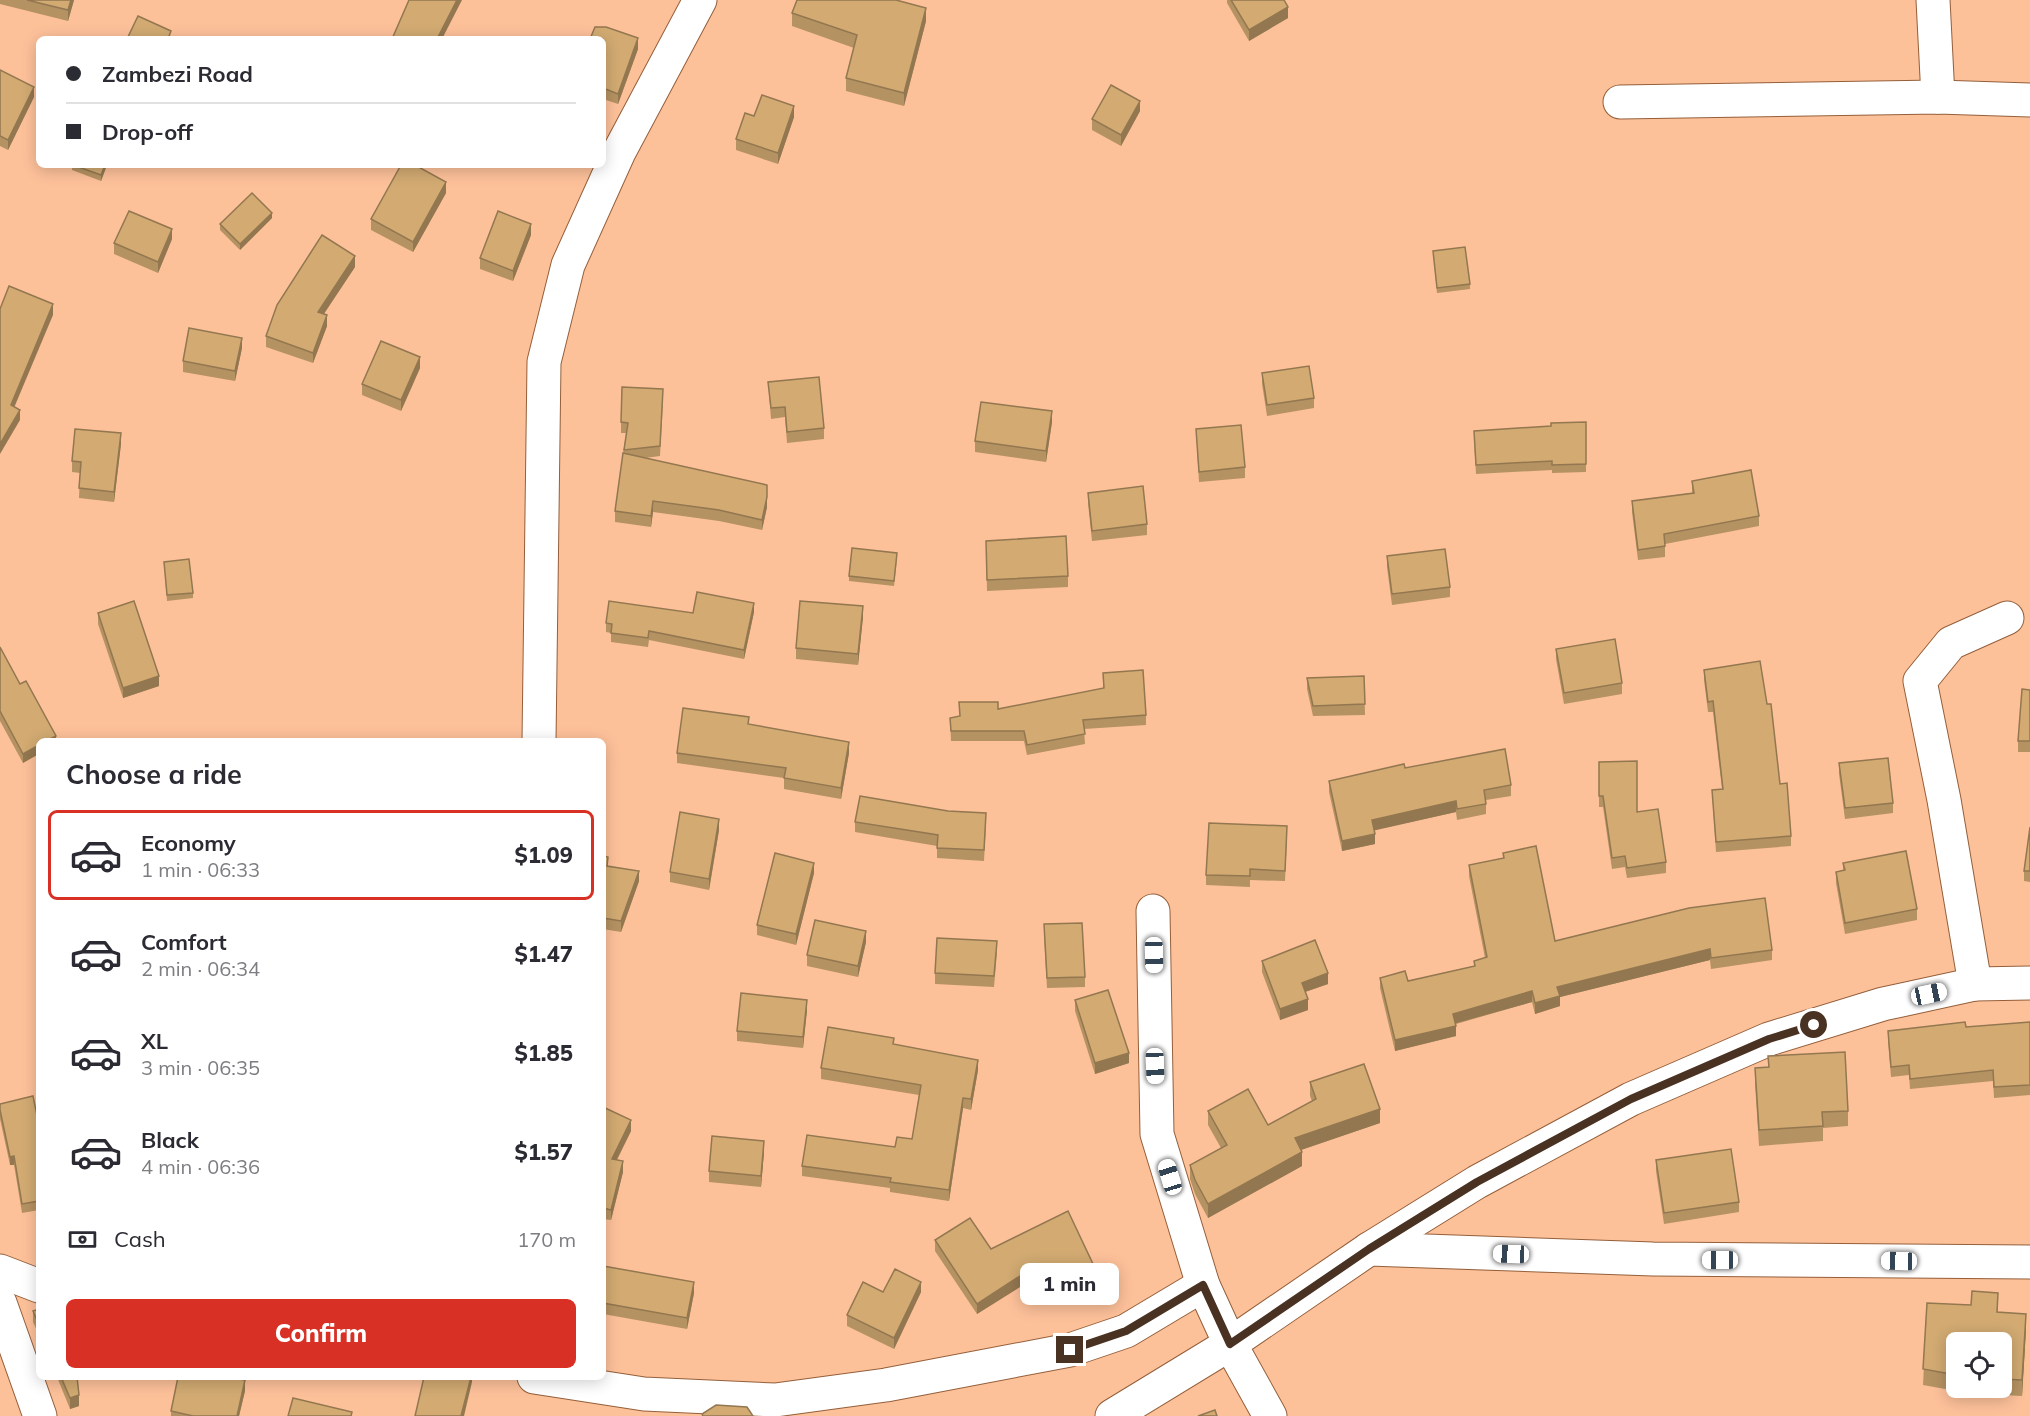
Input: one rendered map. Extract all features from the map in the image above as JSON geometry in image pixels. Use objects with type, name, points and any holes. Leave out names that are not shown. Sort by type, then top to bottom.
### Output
[{"type":"street","points":[[539,738],[544,362],[568,265],[619,153],[700,0]]},
{"type":"street","points":[[1933,0],[1938,97]]},
{"type":"street","points":[[1620,102],[1938,97],[2030,100]]},
{"type":"street","points":[[1975,984],[1944,800],[1920,681],[1952,644],[2007,618]]},
{"type":"street","points":[[1153,911],[1156,1134],[1203,1285],[1230,1344],[1270,1416]]},
{"type":"street","points":[[1112,1416],[1230,1344],[1369,1249],[1477,1182],[1631,1099],[1769,1039],[1883,1004],[1975,984],[2030,983]]},
{"type":"street","points":[[1369,1249],[1653,1259],[2030,1262]]},
{"type":"street","points":[[0,1271],[36,1285]]},
{"type":"street","points":[[553,1380],[644,1394],[775,1400],[853,1390],[1070,1350],[1126,1331],[1203,1285]]},
{"type":"street","points":[[0,1303],[40,1416]]},
{"type":"building","points":[[27,0],[71,0],[68,10]]},
{"type":"building","points":[[409,0],[457,0],[439,36],[393,36]]},
{"type":"building","points":[[797,0],[896,0],[926,8],[904,93],[846,78],[857,35],[792,13]]},
{"type":"building","points":[[1231,0],[1284,0],[1288,7],[1249,30]]},
{"type":"building","points":[[138,16],[171,31],[169,36],[128,36]]},
{"type":"building","points":[[595,27],[606,27],[638,38],[618,94],[606,89],[606,36],[591,36]]},
{"type":"building","points":[[0,70],[34,87],[8,140],[0,136]]},
{"type":"building","points":[[1111,85],[1140,101],[1121,135],[1092,119]]},
{"type":"building","points":[[762,95],[794,106],[778,153],[736,139],[745,113],[754,116]]},
{"type":"building","points":[[81,168],[104,168],[101,175]]},
{"type":"building","points":[[399,168],[420,168],[446,182],[413,242],[371,219]]},
{"type":"building","points":[[252,193],[272,213],[240,244],[220,224]]},
{"type":"building","points":[[129,211],[172,229],[158,262],[114,243]]},
{"type":"building","points":[[498,211],[531,224],[513,271],[480,258]]},
{"type":"building","points":[[322,235],[355,256],[318,312],[327,315],[313,353],[266,336],[277,305]]},
{"type":"building","points":[[1465,247],[1470,284],[1437,288],[1433,251]]},
{"type":"building","points":[[9,286],[53,304],[11,405],[20,410],[0,444],[0,309]]},
{"type":"building","points":[[189,328],[242,338],[235,371],[183,361]]},
{"type":"building","points":[[381,341],[420,357],[401,400],[362,384]]},
{"type":"building","points":[[1309,366],[1314,398],[1267,405],[1262,373]]},
{"type":"building","points":[[819,377],[824,428],[787,432],[785,407],[771,408],[768,382]]},
{"type":"building","points":[[622,387],[663,389],[660,446],[624,450],[628,423],[621,422]]},
{"type":"building","points":[[981,402],[1052,411],[1046,451],[975,441]]},
{"type":"building","points":[[1586,422],[1586,464],[1552,465],[1552,461],[1476,465],[1474,431],[1551,426],[1551,423]]},
{"type":"building","points":[[1241,425],[1245,467],[1199,472],[1196,429]]},
{"type":"building","points":[[75,429],[121,433],[114,492],[79,488],[81,462],[72,461]]},
{"type":"building","points":[[623,453],[767,485],[762,520],[719,510],[653,501],[651,516],[615,511]]},
{"type":"building","points":[[1751,470],[1759,516],[1664,534],[1665,546],[1638,550],[1632,501],[1694,493],[1692,481]]},
{"type":"building","points":[[1143,486],[1147,524],[1092,531],[1088,493]]},
{"type":"building","points":[[1066,536],[1068,576],[987,580],[986,541]]},
{"type":"building","points":[[852,548],[897,553],[894,581],[849,576]]},
{"type":"building","points":[[1445,549],[1450,587],[1392,594],[1387,556]]},
{"type":"building","points":[[189,559],[193,593],[167,595],[164,562]]},
{"type":"building","points":[[697,592],[754,603],[744,650],[649,631],[648,638],[611,633],[612,624],[606,623],[609,601],[693,613]]},
{"type":"building","points":[[134,601],[159,676],[123,688],[98,613]]},
{"type":"building","points":[[800,601],[863,606],[858,654],[796,648]]},
{"type":"building","points":[[1615,639],[1622,683],[1564,693],[1556,649]]},
{"type":"building","points":[[0,647],[20,684],[26,681],[56,736],[36,738],[36,747],[23,754],[0,711]]},
{"type":"building","points":[[1760,661],[1767,704],[1771,704],[1780,784],[1787,783],[1791,836],[1716,842],[1712,790],[1723,789],[1713,701],[1708,702],[1704,670]]},
{"type":"building","points":[[1143,670],[1146,715],[1083,720],[1085,734],[1027,745],[1024,731],[951,731],[950,718],[960,716],[959,702],[998,702],[998,709],[1104,688],[1103,673]]},
{"type":"building","points":[[1364,676],[1365,704],[1313,706],[1307,678]]},
{"type":"building","points":[[2022,689],[2030,690],[2030,741],[2018,741]]},
{"type":"building","points":[[683,708],[749,717],[748,724],[849,742],[841,788],[784,778],[786,768],[677,753]]},
{"type":"building","points":[[1505,749],[1511,785],[1484,790],[1486,804],[1457,809],[1456,801],[1372,820],[1375,834],[1342,841],[1329,781],[1404,764],[1405,768]]},
{"type":"building","points":[[1888,758],[1893,803],[1845,808],[1839,763]]},
{"type":"building","points":[[1637,761],[1637,812],[1658,809],[1666,862],[1627,868],[1625,856],[1612,858],[1603,796],[1599,796],[1599,762]]},
{"type":"building","points":[[860,796],[948,811],[986,813],[984,850],[937,848],[938,835],[855,822]]},
{"type":"building","points":[[680,812],[719,819],[709,879],[670,872]]},
{"type":"building","points":[[1209,823],[1287,826],[1285,871],[1250,869],[1250,876],[1206,875]]},
{"type":"building","points":[[2030,827],[2030,871],[2024,871]]},
{"type":"building","points":[[1536,846],[1555,941],[1689,908],[1765,898],[1772,950],[1711,958],[1710,949],[1557,987],[1560,996],[1535,1003],[1532,991],[1453,1014],[1456,1026],[1395,1040],[1380,978],[1405,971],[1408,981],[1475,966],[1474,961],[1487,957],[1469,865],[1504,858],[1503,853]]},
{"type":"building","points":[[1906,851],[1917,909],[1845,923],[1836,872],[1845,870],[1843,863]]},
{"type":"building","points":[[775,853],[814,863],[796,934],[757,925]]},
{"type":"building","points":[[606,857],[608,857],[607,866],[639,871],[621,921],[606,918]]},
{"type":"building","points":[[815,920],[866,931],[858,966],[807,955]]},
{"type":"building","points":[[1082,923],[1085,977],[1047,978],[1044,924]]},
{"type":"building","points":[[937,938],[997,941],[994,976],[935,973]]},
{"type":"building","points":[[1315,940],[1328,973],[1302,983],[1308,999],[1280,1009],[1262,961]]},
{"type":"building","points":[[1108,990],[1129,1053],[1095,1063],[1075,1000]]},
{"type":"building","points":[[741,993],[807,1000],[803,1037],[737,1031]]},
{"type":"building","points":[[1965,1022],[1966,1027],[2030,1022],[2030,1085],[1994,1087],[1993,1070],[1910,1079],[1909,1065],[1891,1067],[1888,1031]]},
{"type":"building","points":[[828,1027],[894,1038],[893,1044],[978,1060],[971,1099],[963,1098],[949,1190],[890,1182],[891,1178],[802,1166],[807,1135],[895,1147],[897,1137],[912,1139],[921,1085],[821,1068]]},
{"type":"building","points":[[1845,1052],[1848,1111],[1822,1112],[1823,1126],[1759,1130],[1755,1068],[1769,1067],[1768,1056]]},
{"type":"building","points":[[1364,1064],[1380,1109],[1295,1138],[1302,1152],[1208,1204],[1190,1165],[1227,1145],[1208,1111],[1248,1089],[1268,1125],[1316,1099],[1310,1082]]},
{"type":"building","points":[[33,1096],[36,1110],[36,1202],[22,1204],[14,1156],[10,1157],[0,1104]]},
{"type":"building","points":[[606,1108],[631,1120],[612,1159],[623,1161],[611,1210],[606,1209]]},
{"type":"building","points":[[712,1136],[764,1141],[761,1176],[709,1171]]},
{"type":"building","points":[[1731,1149],[1739,1202],[1664,1213],[1656,1160]]},
{"type":"building","points":[[1068,1211],[1093,1264],[1062,1279],[1056,1266],[1026,1281],[1023,1274],[977,1304],[935,1240],[970,1218],[991,1249]]},
{"type":"building","points":[[606,1267],[694,1282],[687,1318],[606,1304]]},
{"type":"building","points":[[895,1269],[921,1282],[894,1338],[847,1315],[863,1282],[883,1292]]},
{"type":"building","points":[[1972,1291],[1998,1293],[1997,1312],[2026,1314],[2022,1380],[2012,1380],[2012,1332],[1946,1332],[1946,1373],[1923,1369],[1927,1303],[1971,1305]]},
{"type":"building","points":[[62,1380],[77,1380],[79,1395],[70,1398]]},
{"type":"building","points":[[177,1380],[245,1380],[237,1416],[193,1416],[171,1411]]},
{"type":"building","points":[[423,1380],[470,1380],[461,1416],[415,1416]]},
{"type":"building","points":[[293,1398],[352,1412],[351,1416],[288,1416]]},
{"type":"building","points":[[716,1405],[747,1407],[753,1416],[703,1416],[702,1414]]},
{"type":"building","points":[[1215,1410],[1217,1416],[1198,1416]]},
{"type":"route","points":[[1070,1350],[1126,1331],[1203,1285],[1230,1344],[1369,1249],[1477,1182],[1631,1099],[1769,1039],[1814,1025]]}]
